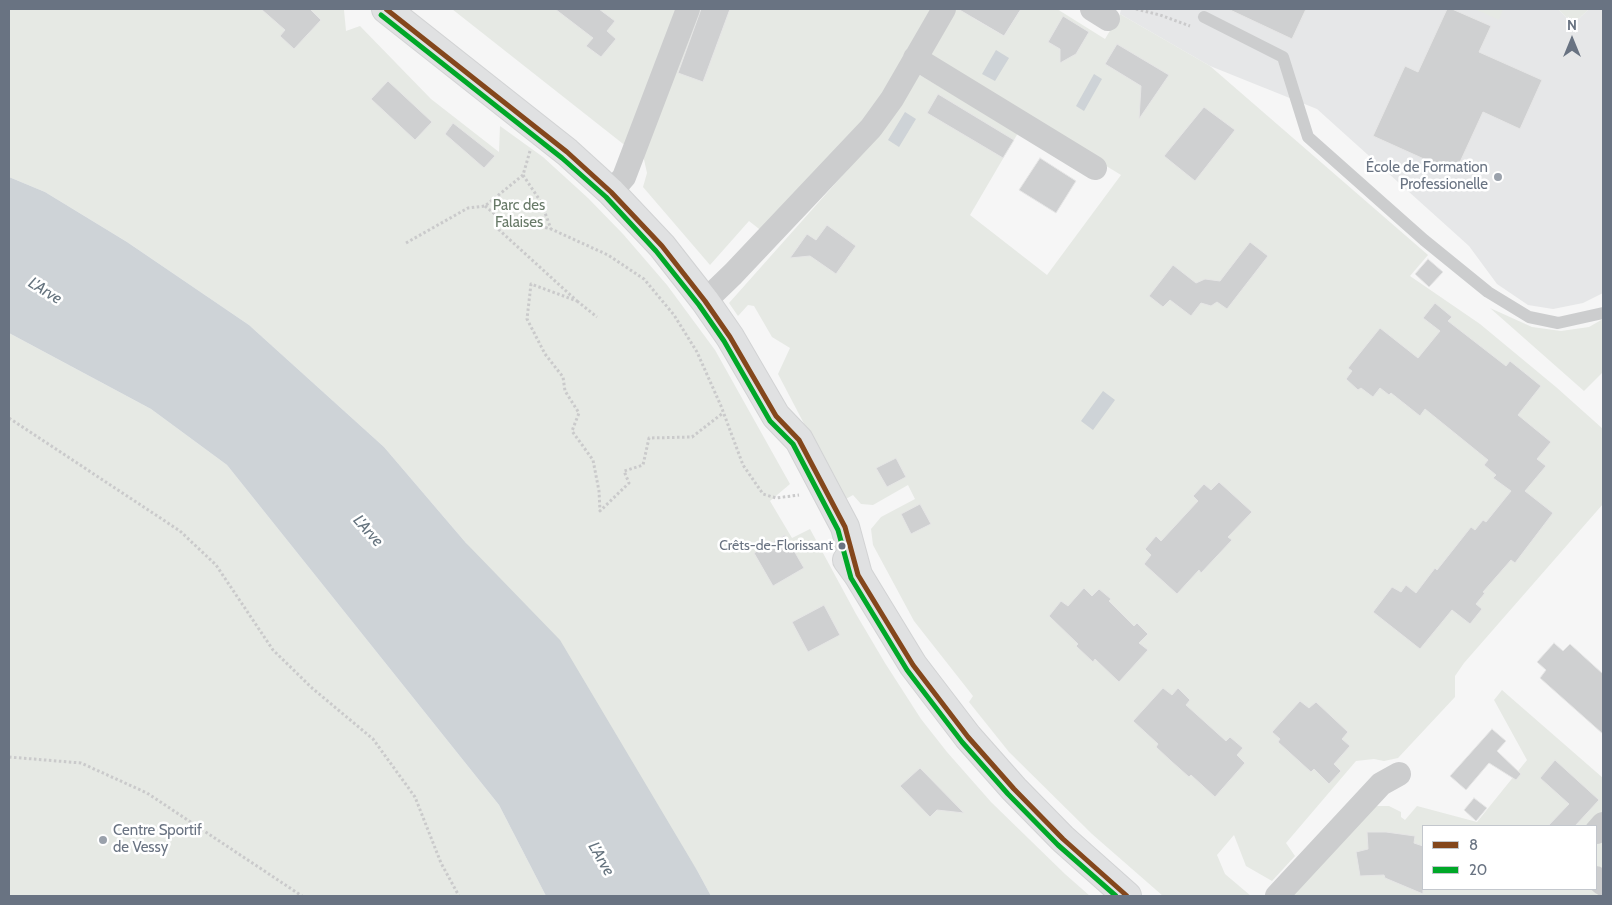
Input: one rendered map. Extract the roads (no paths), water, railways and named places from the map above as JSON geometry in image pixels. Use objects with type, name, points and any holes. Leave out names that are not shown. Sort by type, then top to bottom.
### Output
[{"type":"main road","points":[[386,9],[542,132],[611,192],[662,246],[705,301],[730,337],[776,416],[799,440],[845,527],[858,575],[913,665],[968,737],[1014,789],[1063,839],[1128,896]]},
{"type":"street","points":[[611,192],[624,176],[688,9]]},
{"type":"street","points":[[705,301],[733,274],[871,128],[892,99],[944,9]]},
{"type":"street","points":[[915,58],[1095,168]]},
{"type":"street","points":[[1277,896],[1381,784],[1399,774]]},
{"type":"lane","points":[[1204,17],[1283,57],[1308,137],[1424,240],[1488,292],[1529,317],[1558,323],[1603,313]]},
{"type":"water","points":[[996,50],[1009,58],[995,81],[982,74]]},
{"type":"water","points":[[1094,74],[1102,79],[1084,111],[1076,106]]},
{"type":"water","points":[[905,112],[916,119],[899,147],[888,140]]},
{"type":"water","name":"L'Arve","points":[[9,177],[45,192],[127,242],[249,325],[384,447],[466,543],[560,640],[711,896],[546,896],[499,805],[227,465],[151,409],[9,333]]},
{"type":"water","points":[[1103,391],[1115,400],[1093,430],[1081,421]]},
{"type":"place","name":"École de Formation Professionelle","points":[[1498,177]]},
{"type":"place","name":"Crêts-de-Florissant","points":[[842,546]]},
{"type":"place","name":"Centre Sportif de Vessy","points":[[103,840]]},
{"type":"park label","name":"Parc des Falaises","points":[[519,214]]}]
